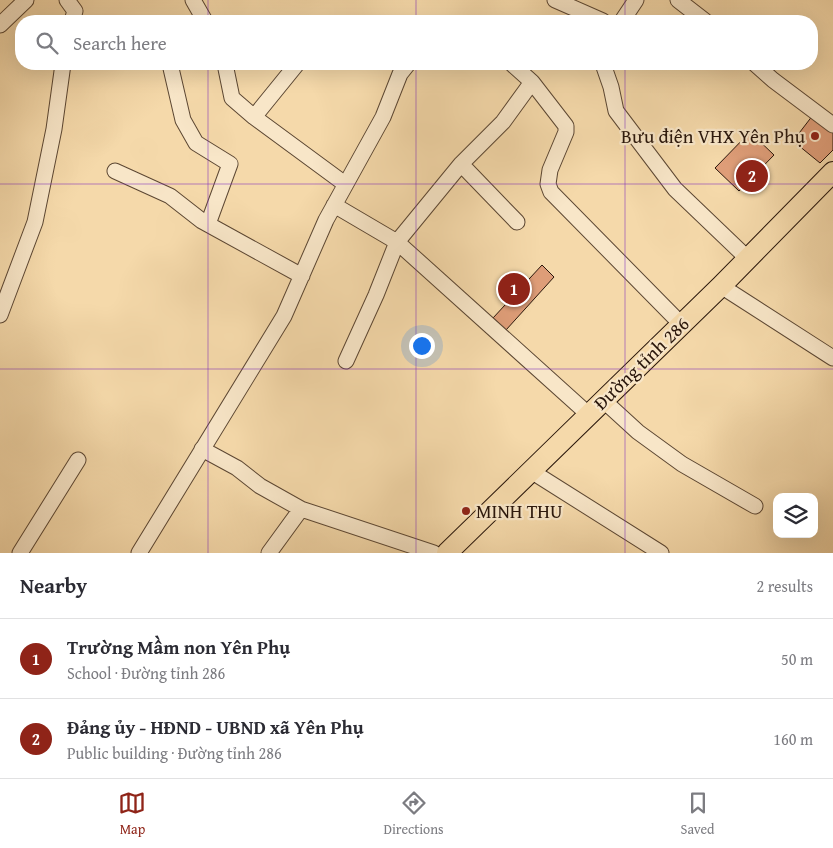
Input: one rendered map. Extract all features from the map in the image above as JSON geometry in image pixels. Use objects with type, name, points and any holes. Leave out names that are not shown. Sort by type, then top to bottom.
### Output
[{"type":"main road","name":"Đường tỉnh 286","points":[[447,553],[721,286],[746,258],[833,172]]},
{"type":"street","points":[[0,25],[26,0]]},
{"type":"street","points":[[67,0],[75,11],[74,15]]},
{"type":"street","points":[[193,0],[202,15]]},
{"type":"street","points":[[555,0],[589,15]]},
{"type":"street","points":[[626,15],[636,0]]},
{"type":"street","points":[[678,0],[697,15]]},
{"type":"street","points":[[0,315],[35,222],[54,129],[62,70]]},
{"type":"street","points":[[171,70],[183,120],[196,143],[230,164],[208,224]]},
{"type":"street","points":[[226,70],[232,98],[254,117],[345,184]]},
{"type":"street","points":[[254,117],[292,70]]},
{"type":"street","points":[[139,553],[284,316],[326,220],[383,117],[403,70]]},
{"type":"street","points":[[519,70],[532,82],[566,126],[566,132],[550,170],[548,184],[551,192],[681,324]]},
{"type":"street","points":[[605,70],[616,111],[675,189],[746,258]]},
{"type":"street","points":[[762,70],[833,125]]},
{"type":"street","points":[[346,361],[376,295],[397,242],[461,164],[503,122],[532,82]]},
{"type":"street","points":[[461,164],[517,222]]},
{"type":"street","points":[[115,171],[170,196],[208,224],[302,276]]},
{"type":"street","points":[[334,205],[397,242],[588,414]]},
{"type":"street","points":[[721,286],[833,358]]},
{"type":"street","points":[[603,400],[638,432],[682,464],[755,506]]},
{"type":"street","points":[[202,449],[237,468],[260,486],[300,509],[434,553]]},
{"type":"street","points":[[20,553],[78,460]]},
{"type":"street","points":[[531,471],[661,553]]},
{"type":"street","points":[[269,553],[300,509]]},
{"type":"building","name":"Bưu điện VHX Yên Phụ","points":[[813,115],[833,131],[833,150],[820,163],[793,141]]},
{"type":"building","points":[[750,132],[774,155],[739,191],[715,168]]},
{"type":"building","points":[[542,265],[554,277],[506,330],[493,318]]},
{"type":"place","name":"Bưu điện VHX Yên Phụ","points":[[815,136]]},
{"type":"place","name":"Đảng ủy - HĐND - UBND xã Yên Phụ","points":[[752,176]]},
{"type":"place","name":"Trường Mầm non Yên Phụ","points":[[514,289]]},
{"type":"place","name":"MINH THU","points":[[466,511]]}]
